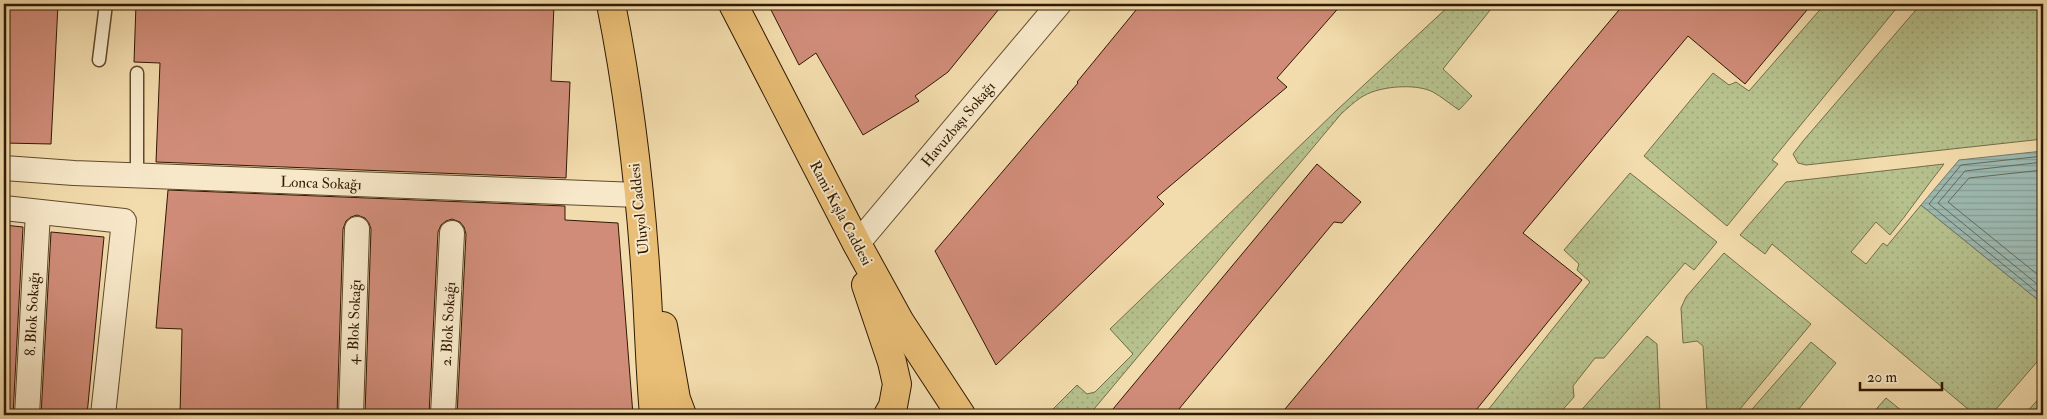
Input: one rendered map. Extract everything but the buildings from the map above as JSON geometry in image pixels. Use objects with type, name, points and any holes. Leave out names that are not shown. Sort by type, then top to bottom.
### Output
[{"type":"main road","name":"Rami Kışla Caddesi","points":[[733,4],[857,244],[900,322],[961,415]]},
{"type":"main road","name":"Uluyol Caddesi","points":[[611,5],[628,106],[638,195],[646,278],[654,415]]},
{"type":"main road","points":[[857,244],[862,274],[892,362],[896,384],[893,406],[888,415]]},
{"type":"main road","points":[[646,278],[664,328],[676,399],[682,415]]},
{"type":"street","name":"Havuzbaşı Sokağı","points":[[857,244],[1059,4]]},
{"type":"street","name":"Lonca Sokağı","points":[[4,168],[638,195]]},
{"type":"street","points":[[4,208],[124,221],[103,415]]},
{"type":"street","name":"8. Blok Sokağı","points":[[27,415],[38,212]]},
{"type":"street","name":"4. Blok Sokağı","points":[[350,415],[357,229]]},
{"type":"street","name":"2. Blok Sokağı","points":[[442,415],[452,233]]},
{"type":"lane","points":[[99,60],[106,4]]},
{"type":"lane","points":[[137,73],[137,175]]},
{"type":"green space","points":[[1451,4],[1495,4],[1443,69],[1472,96],[1459,110],[1440,96],[1426,89],[1395,87],[1363,96],[1341,114],[1089,415],[1047,415],[1077,385],[1087,394],[1095,392],[1133,354],[1110,329],[1337,110]]},
{"type":"green space","points":[[1825,4],[1900,4],[1772,160],[1778,164],[1727,226],[1644,156],[1713,73],[1729,85],[1736,82],[1749,91]]},
{"type":"green space","points":[[1921,4],[2043,4],[2043,139],[1806,165],[1798,163],[1793,154],[1803,141]]},
{"type":"green space","points":[[1944,164],[1890,235],[1876,222],[1851,252],[1866,264],[1883,243],[1887,246],[1921,205],[2043,304],[2043,355],[1991,415],[1975,415],[1772,244],[1765,254],[1740,235],[1786,182]]},
{"type":"green space","points":[[1630,173],[1717,242],[1694,270],[1685,263],[1604,358],[1595,358],[1573,386],[1574,397],[1558,415],[1532,415],[1527,410],[1522,415],[1484,415],[1590,282],[1577,270],[1579,264],[1564,250]]},
{"type":"green space","points":[[1724,253],[1811,324],[1735,415],[1707,415],[1703,346],[1697,341],[1683,343],[1681,308],[1686,297]]},
{"type":"green space","points":[[1647,336],[1657,344],[1660,415],[1577,415]]},
{"type":"green space","points":[[1811,342],[1836,363],[1794,415],[1747,415]]},
{"type":"green space","points":[[2043,394],[2043,415],[2024,415]]},
{"type":"green space","points":[[1886,398],[1907,415],[1871,415]]},
{"type":"water","points":[[2043,151],[2043,304],[1921,205],[1959,160]]}]
